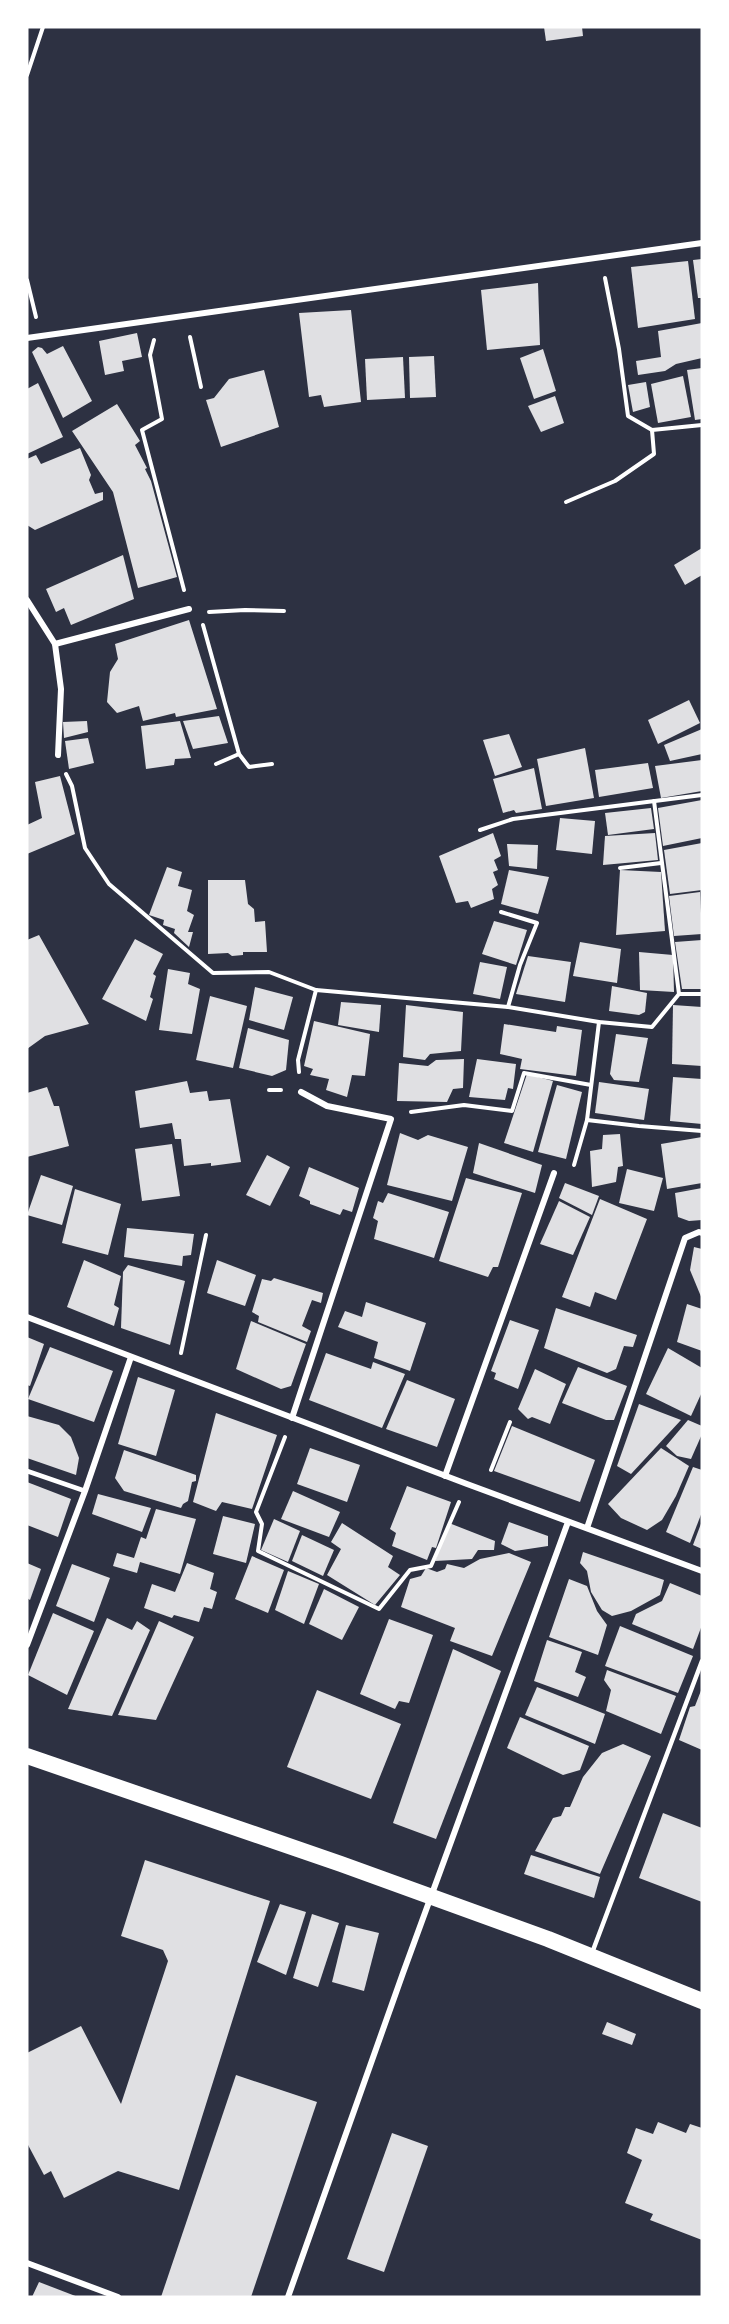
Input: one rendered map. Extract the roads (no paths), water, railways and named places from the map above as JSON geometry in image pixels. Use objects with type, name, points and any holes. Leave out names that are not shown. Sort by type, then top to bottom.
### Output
[{"type":"highway","points":[[27,1756],[431,1896],[591,1955],[650,1982],[702,2001]]},
{"type":"street","points":[[27,338],[702,243]]},
{"type":"street","points":[[27,600],[56,644],[61,689],[58,755]]},
{"type":"street","points":[[56,644],[189,609]]},
{"type":"street","points":[[292,1418],[391,1119],[327,1106],[301,1092]]},
{"type":"street","points":[[445,1476],[554,1173]]},
{"type":"street","points":[[587,1528],[685,1238],[699,1232],[702,1233]]},
{"type":"street","points":[[27,1317],[466,1484],[702,1570]]},
{"type":"street","points":[[27,1645],[85,1491],[131,1357]]},
{"type":"street","points":[[288,2297],[568,1522]]},
{"type":"street","points":[[27,2263],[118,2297]]},
{"type":"lane","points":[[27,1471],[85,1491]]},
{"type":"lane","points":[[591,1955],[702,1661]]}]
